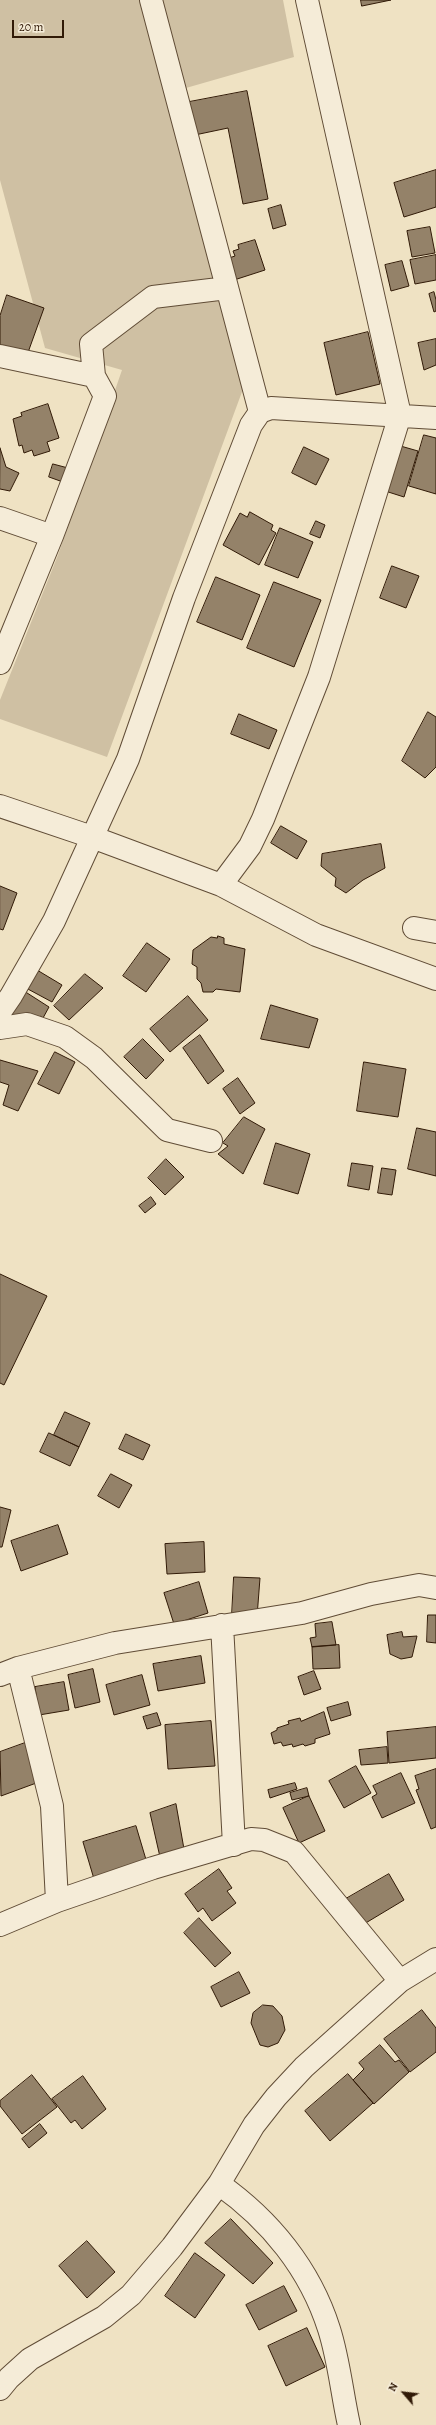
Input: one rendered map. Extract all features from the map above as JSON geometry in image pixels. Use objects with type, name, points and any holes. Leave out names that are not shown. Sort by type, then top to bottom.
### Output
[{"type":"street","points":[[150,0],[260,412]]},
{"type":"street","points":[[221,885],[250,846],[264,820],[316,684],[400,415],[307,0]]},
{"type":"street","points":[[0,663],[52,536],[105,396],[94,376],[91,344],[153,297],[227,288]]},
{"type":"street","points":[[0,356],[94,376]]},
{"type":"street","points":[[0,1012],[11,996],[54,921],[128,759],[190,584],[251,425],[260,412],[272,408],[436,418]]},
{"type":"street","points":[[0,518],[52,536]]},
{"type":"street","points":[[0,806],[92,837],[221,885],[316,935],[436,979]]},
{"type":"street","points":[[414,928],[436,932]]},
{"type":"street","points":[[0,1028],[28,1024],[65,1037],[94,1058],[167,1130],[212,1141]]},
{"type":"street","points":[[57,1901],[52,1806],[9,1672],[115,1643],[302,1613],[371,1594],[419,1585],[436,1588]]},
{"type":"street","points":[[222,1625],[234,1845]]},
{"type":"street","points":[[0,1925],[57,1901],[153,1868],[251,1839],[264,1840],[294,1852],[400,1981]]},
{"type":"street","points":[[0,2389],[9,2378],[30,2359],[104,2317],[131,2295],[172,2247],[219,2184],[254,2125],[276,2096],[304,2067],[400,1981],[436,1959]]},
{"type":"street","points":[[219,2184],[267,2223],[302,2268],[329,2329],[350,2425]]},
{"type":"shaded area","points":[[0,0],[283,0],[294,57],[165,94],[246,381],[107,757],[0,719],[0,700],[58,555],[122,370],[45,348],[0,180]]},
{"type":"building","points":[[361,0],[391,0],[362,6]]},
{"type":"building","points":[[247,91],[268,199],[243,204],[228,128],[190,136],[184,103]]},
{"type":"building","points":[[436,170],[436,207],[404,217],[394,183]]},
{"type":"building","points":[[281,205],[286,225],[273,229],[268,209]]},
{"type":"building","points":[[430,227],[435,253],[412,257],[407,231]]},
{"type":"building","points":[[255,240],[265,270],[231,281],[229,258],[235,256],[233,251],[239,249],[238,245]]},
{"type":"building","points":[[436,255],[436,280],[415,284],[410,260]]},
{"type":"building","points":[[402,261],[409,286],[391,291],[385,265]]},
{"type":"building","points":[[434,292],[436,311],[434,312],[429,294]]},
{"type":"building","points":[[7,295],[44,308],[26,358],[0,348],[0,316]]},
{"type":"building","points":[[368,332],[380,384],[336,395],[324,343]]},
{"type":"building","points":[[436,339],[436,365],[424,370],[418,343]]},
{"type":"building","points":[[48,404],[59,438],[47,442],[50,451],[34,456],[32,450],[24,453],[22,445],[19,446],[13,419],[22,416],[21,413]]},
{"type":"building","points":[[424,435],[436,438],[436,494],[409,486]]},
{"type":"building","points":[[397,445],[418,451],[404,497],[382,490]]},
{"type":"building","points":[[304,447],[329,459],[316,485],[292,473]]},
{"type":"building","points":[[0,448],[6,467],[19,473],[10,491],[0,489]]},
{"type":"building","points":[[53,464],[68,468],[63,482],[49,477]]},
{"type":"building","points":[[250,512],[273,525],[271,530],[276,533],[259,565],[223,545],[240,513],[247,517]]},
{"type":"building","points":[[316,521],[325,525],[320,538],[310,534]]},
{"type":"building","points":[[280,528],[313,542],[298,578],[265,565]]},
{"type":"building","points":[[392,566],[419,576],[406,608],[380,598]]},
{"type":"building","points":[[216,577],[260,595],[242,640],[197,622]]},
{"type":"building","points":[[274,582],[321,600],[294,667],[247,648]]},
{"type":"building","points":[[428,712],[436,717],[436,767],[425,778],[402,761]]},
{"type":"building","points":[[239,714],[277,730],[269,749],[231,734]]},
{"type":"building","points":[[281,826],[307,841],[297,859],[271,843]]},
{"type":"building","points":[[381,844],[385,868],[363,880],[346,893],[335,886],[336,878],[321,866],[322,854]]},
{"type":"building","points":[[0,886],[17,893],[3,930],[0,929]]},
{"type":"building","points":[[218,936],[224,938],[224,944],[245,949],[240,992],[216,989],[213,992],[203,992],[201,983],[197,979],[197,967],[192,964],[193,950],[211,937],[217,938]]},
{"type":"building","points":[[147,943],[170,959],[146,992],[123,976]]},
{"type":"building","points":[[37,970],[62,985],[52,1002],[26,988]]},
{"type":"building","points":[[85,974],[103,988],[69,1020],[54,1006]]},
{"type":"building","points":[[24,991],[49,1007],[43,1018],[40,1016],[34,1023],[8,1018]]},
{"type":"building","points":[[188,996],[208,1020],[170,1052],[150,1029]]},
{"type":"building","points":[[271,1005],[318,1019],[309,1048],[261,1039]]},
{"type":"building","points":[[200,1035],[224,1071],[208,1084],[183,1048]]},
{"type":"building","points":[[143,1039],[164,1060],[146,1079],[124,1057]]},
{"type":"building","points":[[55,1052],[75,1062],[59,1094],[38,1084]]},
{"type":"building","points":[[0,1060],[38,1071],[18,1111],[3,1105],[9,1085],[0,1082]]},
{"type":"building","points":[[364,1062],[406,1069],[398,1117],[357,1111]]},
{"type":"building","points":[[238,1078],[255,1103],[240,1114],[223,1089]]},
{"type":"building","points":[[244,1117],[265,1129],[243,1174],[218,1154],[228,1146],[223,1143]]},
{"type":"building","points":[[417,1128],[436,1132],[436,1176],[408,1169]]},
{"type":"building","points":[[276,1143],[310,1154],[298,1194],[264,1184]]},
{"type":"building","points":[[166,1159],[184,1177],[165,1195],[148,1178]]},
{"type":"building","points":[[352,1163],[373,1166],[369,1190],[348,1186]]},
{"type":"building","points":[[382,1168],[396,1170],[392,1195],[378,1193]]},
{"type":"building","points":[[151,1197],[156,1204],[145,1213],[139,1206]]},
{"type":"building","points":[[0,1274],[47,1296],[4,1385],[0,1383]]},
{"type":"building","points":[[65,1412],[90,1423],[79,1447],[54,1435]]},
{"type":"building","points":[[49,1433],[79,1447],[70,1466],[40,1452]]},
{"type":"building","points":[[126,1434],[150,1445],[143,1460],[119,1449]]},
{"type":"building","points":[[111,1474],[132,1485],[119,1508],[98,1496]]},
{"type":"building","points":[[0,1507],[11,1510],[2,1547],[0,1547]]},
{"type":"building","points":[[58,1525],[68,1554],[21,1571],[11,1541]]},
{"type":"building","points":[[204,1542],[205,1572],[167,1574],[165,1544]]},
{"type":"building","points":[[234,1577],[260,1578],[257,1617],[232,1615]]},
{"type":"building","points":[[199,1582],[208,1613],[174,1624],[164,1593]]},
{"type":"building","points":[[428,1615],[436,1615],[436,1643],[427,1642]]},
{"type":"building","points":[[332,1622],[336,1645],[312,1647],[310,1638],[316,1637],[315,1624]]},
{"type":"building","points":[[402,1632],[403,1637],[417,1636],[412,1657],[401,1659],[390,1654],[387,1635]]},
{"type":"building","points":[[339,1645],[340,1668],[313,1669],[312,1647]]},
{"type":"building","points":[[201,1656],[205,1683],[158,1691],[153,1664]]},
{"type":"building","points":[[93,1669],[100,1702],[75,1708],[68,1675]]},
{"type":"building","points":[[314,1671],[321,1689],[304,1695],[298,1677]]},
{"type":"building","points":[[142,1675],[150,1705],[114,1715],[106,1685]]},
{"type":"building","points":[[64,1682],[69,1710],[39,1715],[35,1687]]},
{"type":"building","points":[[348,1702],[351,1715],[331,1721],[327,1708]]},
{"type":"building","points":[[324,1712],[330,1734],[315,1739],[315,1743],[305,1746],[303,1744],[293,1747],[292,1744],[283,1746],[281,1742],[274,1744],[271,1733],[277,1730],[277,1728],[289,1724],[288,1721],[300,1718],[301,1721]]},
{"type":"building","points":[[157,1713],[161,1725],[147,1729],[143,1717]]},
{"type":"building","points":[[211,1721],[215,1766],[168,1769],[165,1725]]},
{"type":"building","points":[[436,1727],[436,1758],[389,1763],[387,1732]]},
{"type":"building","points":[[25,1743],[39,1782],[1,1796],[0,1752]]},
{"type":"building","points":[[387,1747],[388,1763],[361,1765],[359,1750]]},
{"type":"building","points":[[356,1766],[371,1793],[344,1808],[329,1781]]},
{"type":"building","points":[[436,1769],[436,1827],[431,1829],[416,1790],[419,1789],[415,1776]]},
{"type":"building","points":[[401,1773],[415,1803],[382,1818],[372,1797],[377,1794],[373,1786]]},
{"type":"building","points":[[295,1783],[297,1789],[270,1798],[268,1790]]},
{"type":"building","points":[[307,1788],[309,1796],[292,1800],[290,1793]]},
{"type":"building","points":[[309,1796],[325,1831],[299,1843],[283,1808]]},
{"type":"building","points":[[176,1804],[184,1849],[160,1857],[150,1813]]},
{"type":"building","points":[[136,1826],[147,1863],[94,1879],[83,1842]]},
{"type":"building","points":[[219,1869],[232,1888],[227,1891],[236,1903],[212,1921],[203,1908],[198,1912],[185,1894]]},
{"type":"building","points":[[389,1874],[404,1900],[359,1927],[344,1900]]},
{"type":"building","points":[[199,1918],[231,1953],[215,1967],[184,1933]]},
{"type":"building","points":[[239,1972],[250,1993],[221,2007],[211,1987]]},
{"type":"building","points":[[263,2005],[273,2006],[282,2016],[285,2030],[278,2043],[268,2047],[260,2045],[251,2023],[253,2013]]},
{"type":"building","points":[[422,2010],[436,2028],[436,2052],[410,2072],[384,2039]]},
{"type":"building","points":[[380,2045],[395,2062],[399,2060],[409,2072],[374,2104],[353,2080],[364,2069],[359,2063]]},
{"type":"building","points":[[348,2074],[373,2103],[330,2141],[305,2111]]},
{"type":"building","points":[[32,2075],[57,2107],[22,2134],[0,2106],[0,2101]]},
{"type":"building","points":[[83,2076],[106,2109],[82,2129],[75,2120],[71,2123],[52,2099]]},
{"type":"building","points":[[40,2124],[47,2133],[29,2148],[22,2139]]},
{"type":"building","points":[[231,2219],[273,2263],[253,2284],[205,2243]]},
{"type":"building","points":[[87,2241],[115,2272],[87,2298],[59,2266]]},
{"type":"building","points":[[195,2253],[225,2275],[195,2318],[165,2296]]},
{"type":"building","points":[[284,2286],[297,2311],[259,2330],[246,2305]]},
{"type":"building","points":[[307,2328],[325,2367],[286,2386],[268,2346]]}]
